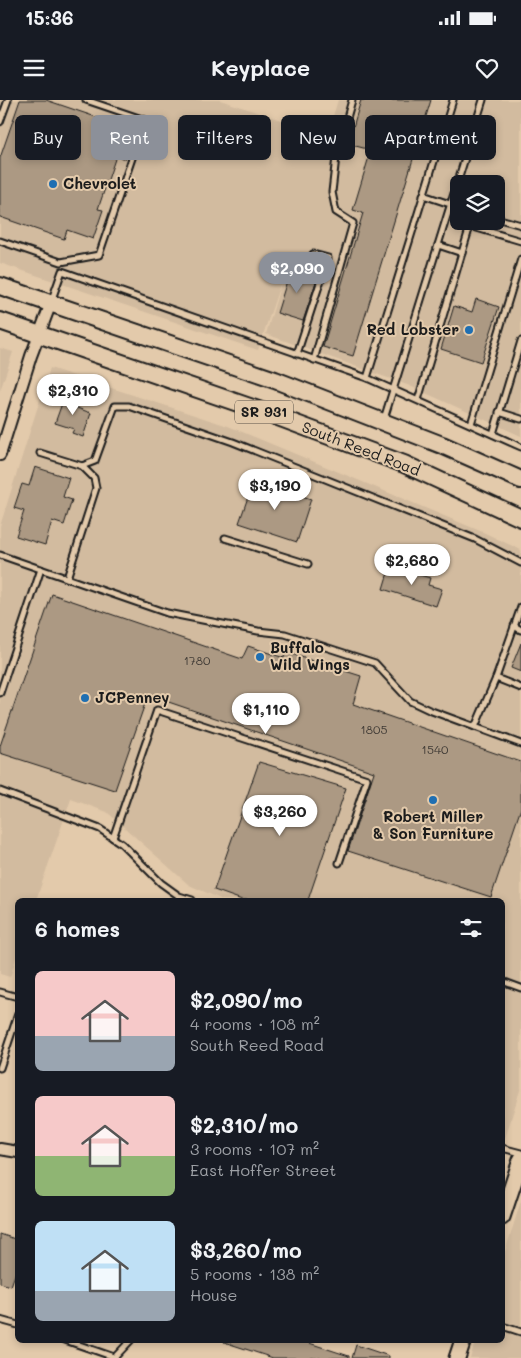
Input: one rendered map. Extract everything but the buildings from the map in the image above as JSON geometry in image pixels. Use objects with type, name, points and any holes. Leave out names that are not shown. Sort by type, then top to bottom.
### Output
[{"type":"main road","name":"SR 931","points":[[0,286],[275,380],[442,444],[521,480]]},
{"type":"main road","name":"South Reed Road","points":[[0,321],[267,413],[394,461],[521,518]]},
{"type":"main road","points":[[505,1206],[521,1160]]},
{"type":"main road","points":[[457,1358],[462,1343]]},
{"type":"street","points":[[0,452],[38,334],[51,303]]},
{"type":"street","points":[[0,1149],[15,1152]]},
{"type":"lane","points":[[0,122],[8,100]]},
{"type":"lane","points":[[0,240],[61,262],[99,255],[145,120],[86,100]]},
{"type":"lane","points":[[314,360],[353,224],[336,212],[332,192],[336,156],[352,100]]},
{"type":"lane","points":[[367,378],[452,100]]},
{"type":"lane","points":[[459,175],[483,100]]},
{"type":"lane","points":[[383,422],[450,204],[423,195]]},
{"type":"lane","points":[[505,221],[521,225]]},
{"type":"lane","points":[[418,400],[470,226],[521,241]]},
{"type":"lane","points":[[438,245],[462,253]]},
{"type":"lane","points":[[297,354],[328,258],[313,254]]},
{"type":"lane","points":[[471,424],[521,259]]},
{"type":"lane","points":[[51,303],[62,271],[61,262]]},
{"type":"lane","points":[[62,271],[367,378],[521,447]]},
{"type":"lane","points":[[493,434],[521,341]]},
{"type":"lane","points":[[82,466],[95,461],[115,406],[129,406],[234,442],[475,539],[521,563]]},
{"type":"lane","points":[[499,412],[521,418]]},
{"type":"lane","points":[[40,453],[82,466],[94,478],[96,488],[67,578]]},
{"type":"lane","points":[[225,538],[308,564]]},
{"type":"lane","points":[[0,555],[167,613],[258,631],[285,634],[375,663],[410,701],[428,710],[521,744]]},
{"type":"lane","points":[[0,693],[41,570]]},
{"type":"lane","points":[[475,727],[496,678],[521,607]]},
{"type":"lane","points":[[514,626],[521,630]]},
{"type":"lane","points":[[496,678],[521,688]]},
{"type":"lane","points":[[113,838],[157,710],[367,779],[339,863]]},
{"type":"lane","points":[[0,791],[100,829],[122,844],[161,882],[179,896],[186,898]]},
{"type":"lane","points":[[505,982],[521,988]]},
{"type":"lane","points":[[0,992],[15,997]]},
{"type":"lane","points":[[0,1068],[15,1023]]},
{"type":"lane","points":[[505,1149],[521,1153]]},
{"type":"lane","points":[[0,1320],[15,1324]]},
{"type":"lane","points":[[505,1327],[521,1332]]},
{"type":"lane","points":[[74,1343],[114,1357],[128,1343]]},
{"type":"shaded area","points":[[0,100],[220,100],[266,115],[178,115],[178,160],[271,160],[271,117],[281,120],[281,160],[355,160],[355,115],[333,115],[338,100],[521,100],[521,436],[410,386],[266,334],[285,270],[258,350],[0,263]]},
{"type":"shaded area","points":[[0,348],[13,352],[0,391]]},
{"type":"shaded area","points":[[50,368],[228,426],[485,533],[521,550],[521,1087],[505,1139],[505,898],[218,898],[189,885],[107,812],[71,799],[37,898],[15,898],[15,961],[10,977],[0,974],[0,526]]},
{"type":"shaded area","points":[[521,1201],[521,1358],[470,1358],[475,1343],[505,1343],[505,1252]]},
{"type":"place","name":"Chevrolet","points":[[53,184]]},
{"type":"place","name":"Red Lobster","points":[[469,330]]},
{"type":"place","name":"Buffalo Wild Wings","points":[[260,657]]},
{"type":"place","name":"JCPenney","points":[[85,698]]},
{"type":"place","name":"Robert Miller & Son Furniture","points":[[433,800]]}]
